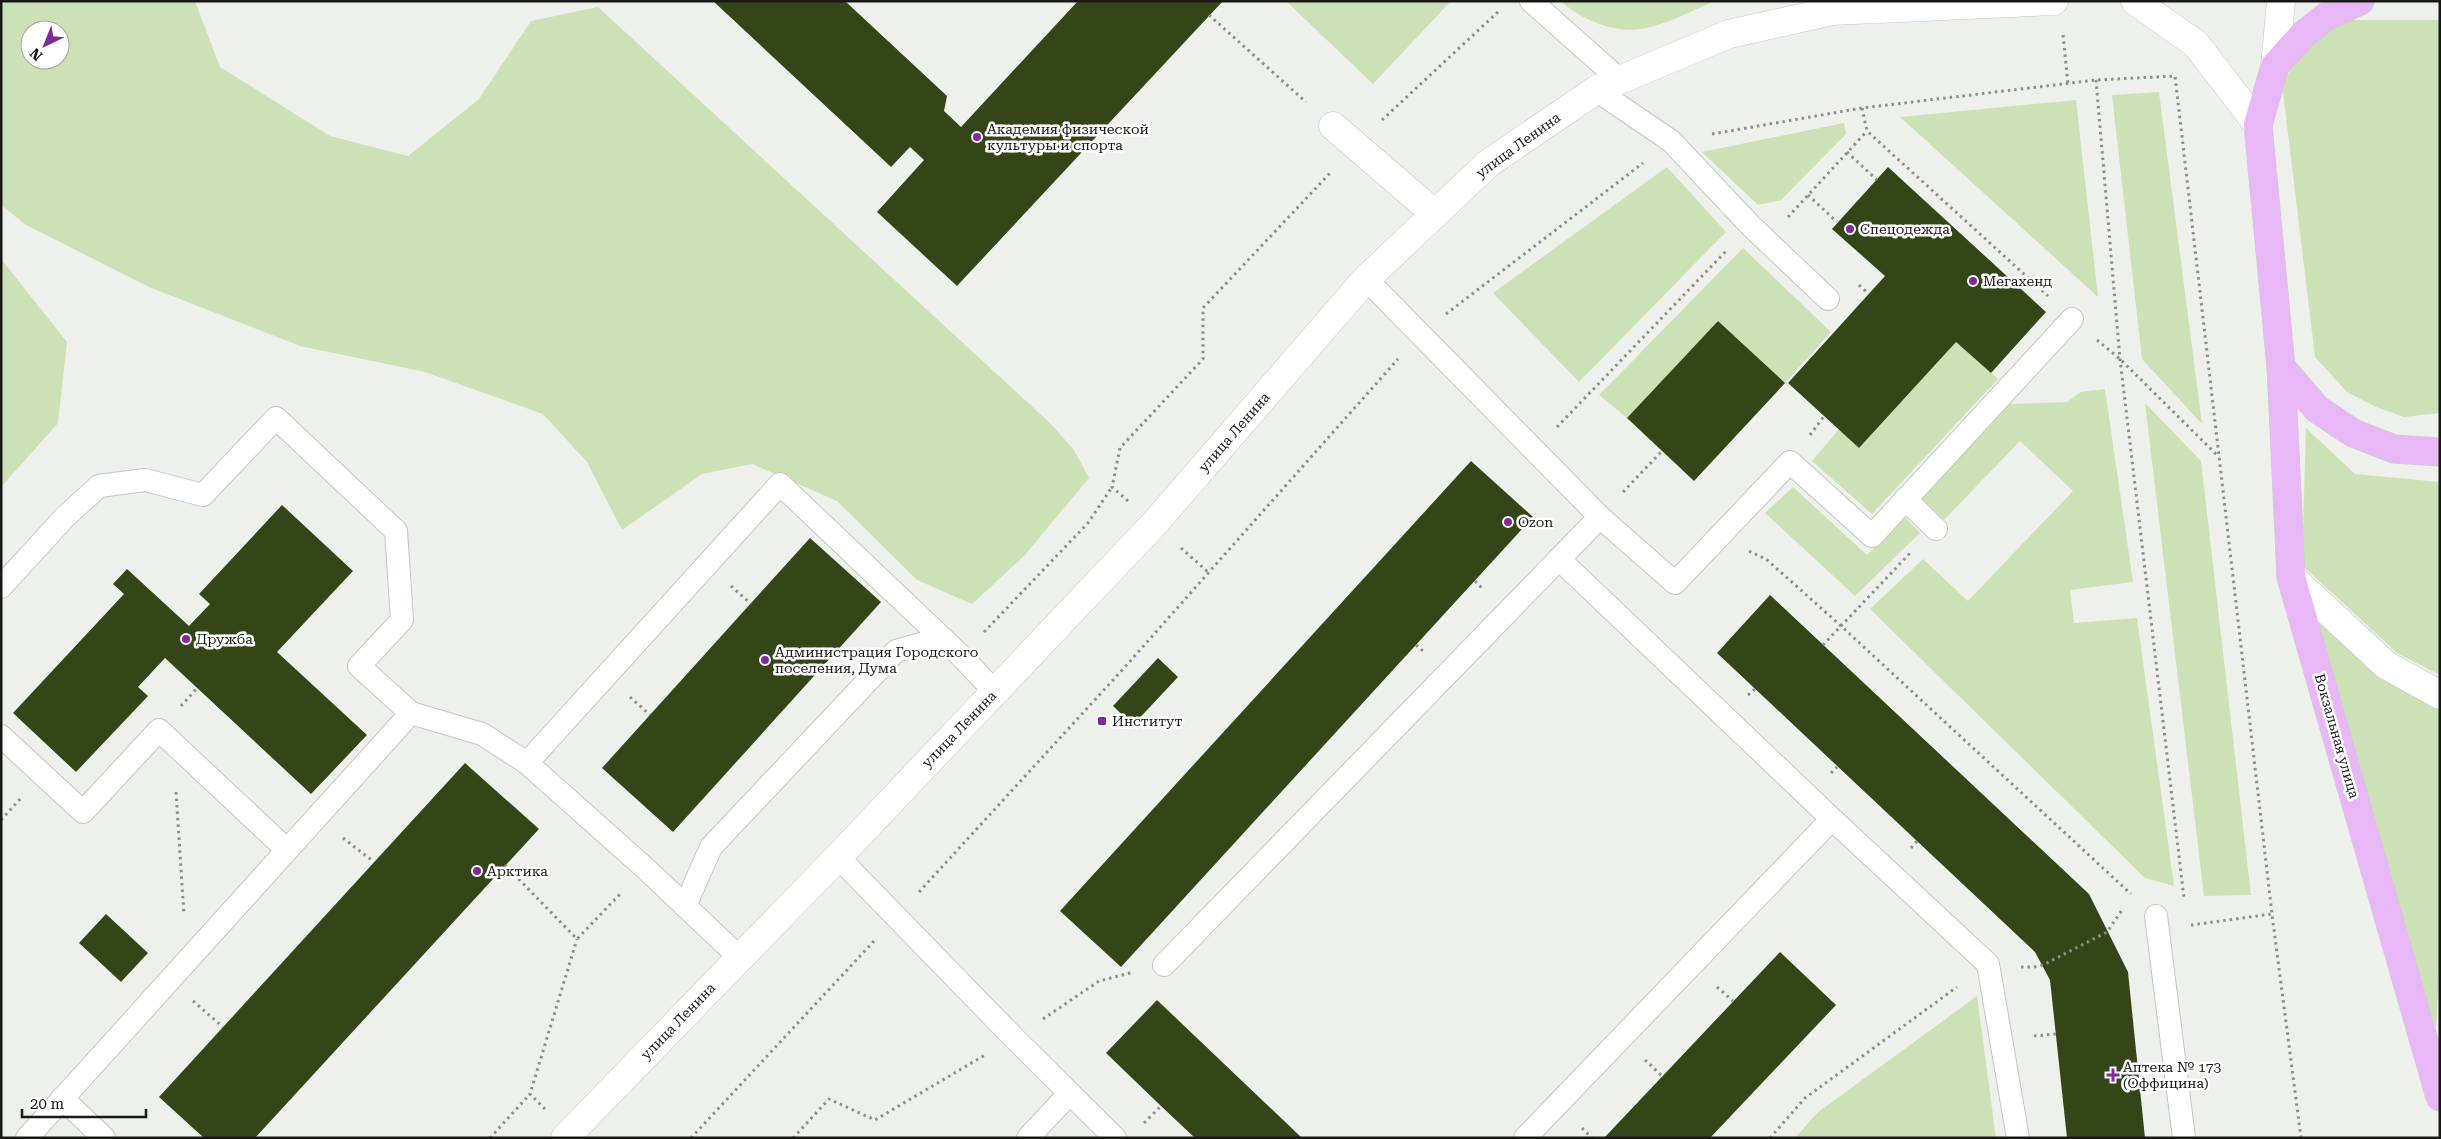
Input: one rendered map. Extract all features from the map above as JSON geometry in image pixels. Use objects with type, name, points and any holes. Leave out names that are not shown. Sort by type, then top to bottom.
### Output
[{"type":"main road","points":[[2258,125],[2275,66],[2302,35],[2327,16],[2360,1]]},
{"type":"main road","name":"Вокзальная улица","points":[[2258,125],[2281,367],[2291,577],[2440,1098]]},
{"type":"main road","points":[[2281,367],[2317,409],[2353,433],[2394,449],[2440,452]]},
{"type":"street","name":"улица Ленина","points":[[567,1136],[838,857],[1154,524],[1366,279],[1489,163],[1608,86],[1729,34],[1832,11],[2054,1]]},
{"type":"street","points":[[2135,1],[2196,44],[2258,125]]},
{"type":"street","points":[[2275,66],[2281,1]]},
{"type":"street","points":[[1333,126],[1435,214]]},
{"type":"street","points":[[2291,577],[2386,665],[2440,694]]},
{"type":"lane","points":[[1530,1],[1608,86],[1671,141],[1751,226],[1828,299]]},
{"type":"lane","points":[[1366,279],[1600,517],[1675,583],[1790,462],[1872,536],[2072,319]]},
{"type":"lane","points":[[1,587],[66,517],[99,486],[145,480],[203,495],[276,418],[396,531],[402,620],[359,666],[411,713],[482,734],[527,763],[645,868],[740,958]]},
{"type":"lane","points":[[527,763],[780,484],[961,656],[995,692]]},
{"type":"lane","points":[[1905,499],[1935,529]]},
{"type":"lane","points":[[1164,965],[1600,517]]},
{"type":"lane","points":[[1558,559],[1988,964],[2018,1138]]},
{"type":"lane","points":[[685,906],[711,847],[896,651],[942,638]]},
{"type":"lane","points":[[27,1138],[411,713]]},
{"type":"lane","points":[[1,736],[83,812],[159,730],[287,850]]},
{"type":"lane","points":[[1525,1138],[1832,819]]},
{"type":"lane","points":[[838,857],[1069,1094],[1116,1138]]},
{"type":"lane","points":[[2156,916],[2184,1138]]},
{"type":"lane","points":[[1028,1138],[1069,1094]]},
{"type":"lane","points":[[62,1098],[104,1138]]},
{"type":"path","points":[[961,656],[1088,523],[1112,487],[1120,448],[1203,359],[1203,308],[1356,145],[1502,8]]},
{"type":"path","points":[[1209,15],[1333,126]]},
{"type":"path","points":[[2062,29],[2068,84]]},
{"type":"path","points":[[2096,80],[2120,359],[2187,925]]},
{"type":"path","points":[[1862,108],[1867,131],[2072,319],[2120,359],[2219,458],[2272,914],[2301,1138]]},
{"type":"path","points":[[1534,450],[1751,226],[1787,218],[1867,131]]},
{"type":"path","points":[[1847,152],[1876,180]]},
{"type":"path","points":[[1808,195],[1837,222]]},
{"type":"path","points":[[1600,517],[1662,451]]},
{"type":"path","points":[[1112,487],[1209,573]]},
{"type":"path","points":[[1822,645],[1935,529]]},
{"type":"path","points":[[1719,537],[1766,559],[2132,895],[2107,932],[2043,965],[2034,968],[1988,964],[1805,1098],[1770,1138]]},
{"type":"path","points":[[172,743],[187,960]]},
{"type":"path","points":[[318,818],[374,862]]},
{"type":"path","points":[[505,865],[577,939]]},
{"type":"path","points":[[490,1138],[530,1094],[577,939],[645,868]]},
{"type":"path","points":[[2156,916],[2187,925],[2272,914]]},
{"type":"path","points":[[792,1138],[830,1099],[875,1120],[1014,1038],[1099,981],[1164,965]]},
{"type":"path","points":[[530,1094],[567,1136]]},
{"type":"green space","points":[[1,1],[195,1],[220,67],[330,136],[408,156],[479,99],[531,21],[598,7],[1051,424],[1074,450],[1089,478],[1024,556],[972,604],[917,580],[837,501],[752,464],[702,474],[622,530],[587,462],[543,414],[425,372],[300,346],[149,287],[26,225],[1,205]]},
{"type":"green space","points":[[1286,1],[1451,1],[1373,84]]},
{"type":"green space","points":[[1561,1],[1715,1],[1659,25],[1627,30],[1591,21],[1570,9]]},
{"type":"green space","points":[[2343,20],[2440,20],[2440,413],[2404,417],[2376,407],[2347,392],[2315,357],[2282,84],[2311,40]]},
{"type":"green space","points":[[2159,92],[2202,424],[2142,359],[2112,95]]},
{"type":"green space","points":[[2076,100],[2098,297],[1900,117]]},
{"type":"green space","points":[[1844,123],[1846,134],[1781,200],[1758,205],[1702,152]]},
{"type":"green space","points":[[1667,167],[1726,232],[1579,382],[1493,293]]},
{"type":"green space","points":[[1743,248],[1831,332],[1785,383],[1718,321],[1627,418],[1599,395]]},
{"type":"green space","points":[[1,259],[67,342],[58,423],[1,487]]},
{"type":"green space","points":[[1956,342],[1998,379],[1872,514],[1812,461],[1839,429],[1860,447]]},
{"type":"green space","points":[[2105,389],[2133,582],[2070,590],[2074,623],[2137,618],[2174,886],[2145,878],[1870,609],[1923,559],[1968,601],[2073,491],[2020,441],[1944,520],[1920,497],[2009,404],[2067,402],[2081,392]]},
{"type":"green space","points":[[2145,403],[2201,461],[2251,895],[2204,896]]},
{"type":"green space","points":[[2306,428],[2355,474],[2440,482],[2440,675],[2397,653],[2302,565]]},
{"type":"green space","points":[[1793,487],[1867,555],[1905,517],[1920,533],[1855,596],[1765,513]]},
{"type":"green space","points":[[2313,615],[2377,675],[2440,709],[2440,952],[2436,1029],[2371,825]]},
{"type":"green space","points":[[1977,996],[1996,1138],[1795,1138],[1817,1113]]},
{"type":"building","name":"Академия физической культуры и спорта","points":[[713,1],[845,1],[947,96],[944,111],[961,127],[1078,1],[1223,1],[957,286],[877,212],[924,160],[910,147],[891,167]]},
{"type":"building","points":[[1888,167],[2046,312],[1991,373],[1956,342],[1859,448],[1788,383],[1885,276],[1832,229]]},
{"type":"building","points":[[1718,321],[1785,383],[1694,481],[1627,418]]},
{"type":"building","points":[[1471,461],[1533,517],[1121,967],[1060,911]]},
{"type":"building","name":"Дружба","points":[[282,505],[353,571],[277,652],[367,735],[311,794],[165,658],[138,687],[148,696],[76,772],[13,713],[124,594],[113,584],[127,569],[189,626],[210,604],[199,594]]},
{"type":"building","name":"Администрация Городского поселения, Дума","points":[[810,538],[881,602],[673,832],[602,768]]},
{"type":"building","points":[[1770,595],[2089,894],[2128,972],[2145,1138],[2067,1138],[2050,980],[2035,952],[1717,653]]},
{"type":"building","points":[[1158,658],[1178,677],[1133,725],[1113,706]]},
{"type":"building","points":[[465,763],[539,829],[255,1138],[204,1138],[159,1097]]},
{"type":"building","points":[[106,914],[148,953],[121,982],[79,943]]},
{"type":"building","points":[[1780,952],[1836,1005],[1710,1138],[1604,1138]]},
{"type":"building","points":[[1157,1000],[1302,1138],[1195,1138],[1161,1106],[1106,1053]]},
{"type":"place","name":"Академия физической культуры и спорта","points":[[977,137]]},
{"type":"place","name":"Спецодежда","points":[[1850,229]]},
{"type":"place","name":"Мегахенд","points":[[1973,281]]},
{"type":"place","name":"Ozon","points":[[1508,522]]},
{"type":"place","name":"Дружба","points":[[186,639]]},
{"type":"place","name":"Администрация Городского поселения, Дума","points":[[765,660]]},
{"type":"place","name":"Институт","points":[[1102,721]]},
{"type":"place","name":"Арктика","points":[[477,871]]},
{"type":"place","name":"Аптека № 173 (Оффицина)","points":[[2113,1075]]}]
